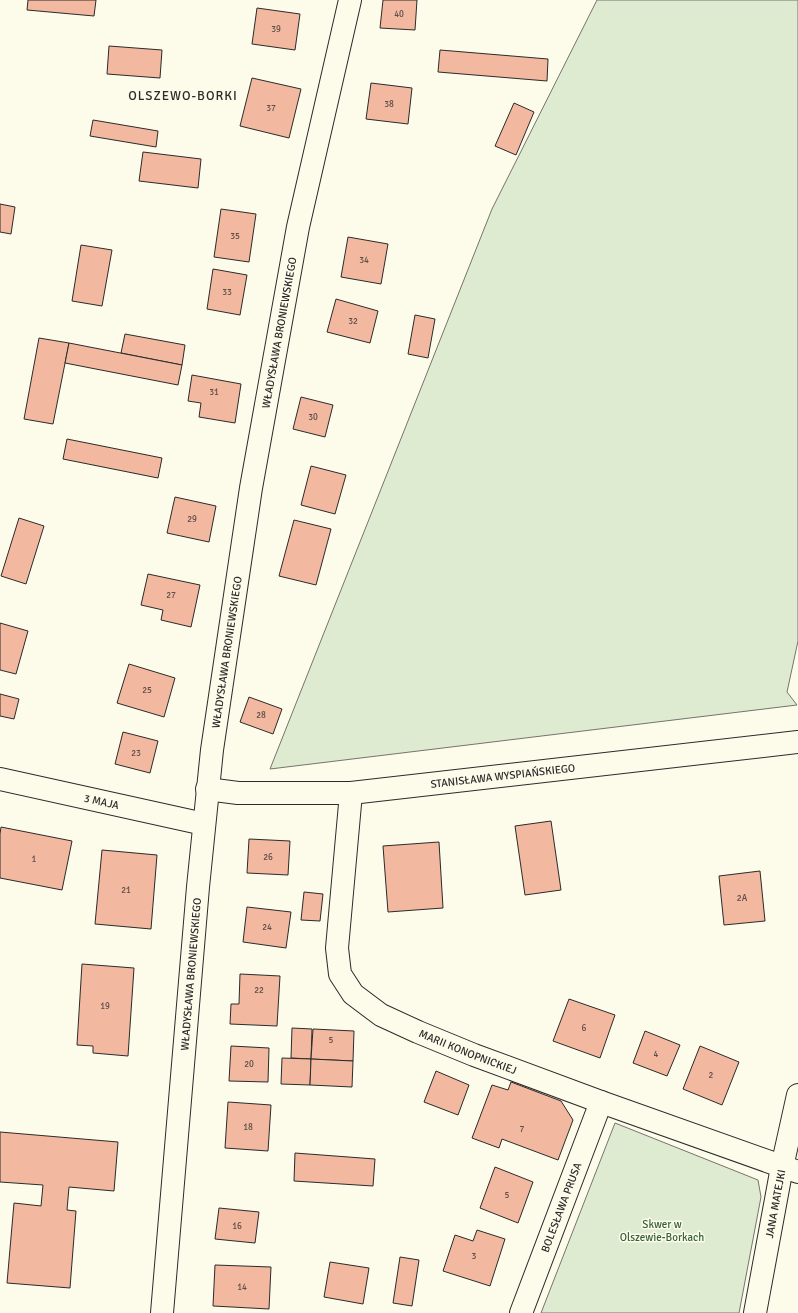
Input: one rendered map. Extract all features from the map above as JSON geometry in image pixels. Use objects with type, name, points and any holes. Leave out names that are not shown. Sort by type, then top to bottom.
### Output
[{"type":"street","name":"WŁADYSŁAWA BRONIEWSKIEGO","points":[[162,1313],[204,824],[251,488],[295,242],[350,0]]},
{"type":"street","name":"STANISŁAWA WYSPIAŃSKIEGO","points":[[208,789],[238,793],[351,793],[798,742]]},
{"type":"street","name":"3 MAJA","points":[[0,779],[204,824]]},
{"type":"street","name":"MARII KONOPNICKIEJ","points":[[351,793],[337,948],[340,974],[353,994],[382,1015],[418,1032],[474,1055],[790,1169]]},
{"type":"street","name":"JANA MATEJKI","points":[[755,1313],[790,1169],[798,1095]]},
{"type":"street","name":"BOLESŁAWA PRUSA","points":[[521,1313],[601,1102]]},
{"type":"green space","points":[[597,0],[798,0],[798,641],[787,692],[797,705],[270,769],[492,209]]},
{"type":"green space","name":"Skwer w Olszewie-Borkach","points":[[615,1123],[758,1180],[761,1197],[739,1313],[541,1313]]},
{"type":"building","points":[[28,0],[96,0],[94,16],[27,10]]},
{"type":"building","points":[[383,0],[417,0],[415,30],[380,28]]},
{"type":"building","points":[[257,8],[300,14],[295,50],[252,44]]},
{"type":"building","points":[[109,46],[162,50],[160,78],[107,74]]},
{"type":"building","points":[[440,50],[548,59],[547,81],[438,72]]},
{"type":"building","points":[[252,78],[301,89],[289,138],[240,126]]},
{"type":"building","points":[[371,83],[412,88],[408,124],[366,119]]},
{"type":"building","points":[[514,103],[534,112],[516,155],[495,146]]},
{"type":"building","points":[[93,120],[158,131],[156,147],[90,136]]},
{"type":"building","points":[[143,152],[201,159],[198,188],[139,181]]},
{"type":"building","points":[[0,204],[15,207],[11,234],[0,232]]},
{"type":"building","points":[[221,209],[256,214],[249,262],[214,257]]},
{"type":"building","points":[[348,237],[388,244],[381,284],[341,277]]},
{"type":"building","points":[[81,245],[112,250],[102,306],[72,301]]},
{"type":"building","points":[[213,269],[247,275],[240,315],[207,309]]},
{"type":"building","points":[[336,299],[378,311],[370,343],[327,332]]},
{"type":"building","points":[[415,315],[435,319],[428,358],[408,354]]},
{"type":"building","points":[[125,334],[185,345],[182,365],[121,353]]},
{"type":"building","points":[[39,338],[69,343],[53,424],[24,419]]},
{"type":"building","points":[[69,343],[182,365],[178,385],[65,363]]},
{"type":"building","points":[[192,375],[241,384],[235,423],[199,417],[201,403],[188,401]]},
{"type":"building","points":[[301,397],[333,405],[325,437],[293,429]]},
{"type":"building","points":[[67,439],[162,458],[158,478],[63,459]]},
{"type":"building","points":[[311,466],[346,475],[335,514],[301,505]]},
{"type":"building","points":[[175,497],[216,506],[209,542],[167,533]]},
{"type":"building","points":[[19,518],[44,526],[26,584],[1,576]]},
{"type":"building","points":[[294,520],[331,529],[316,585],[279,576]]},
{"type":"building","points":[[148,574],[200,585],[191,627],[161,620],[163,610],[141,605]]},
{"type":"building","points":[[0,623],[28,631],[16,674],[0,670]]},
{"type":"building","points":[[129,664],[175,678],[164,717],[117,703]]},
{"type":"building","points":[[0,694],[19,699],[14,719],[0,716]]},
{"type":"building","points":[[249,697],[282,709],[273,734],[240,722]]},
{"type":"building","points":[[123,732],[158,741],[150,773],[115,764]]},
{"type":"building","points":[[551,821],[561,890],[525,895],[515,826]]},
{"type":"building","points":[[1,827],[72,841],[62,890],[0,878]]},
{"type":"building","points":[[249,839],[290,841],[288,875],[247,873]]},
{"type":"building","points":[[439,842],[443,908],[388,912],[383,846]]},
{"type":"building","points":[[102,850],[157,855],[151,929],[95,924]]},
{"type":"building","points":[[760,871],[765,921],[724,925],[719,876]]},
{"type":"building","points":[[304,892],[323,894],[320,921],[301,920]]},
{"type":"building","points":[[247,907],[291,912],[286,948],[243,942]]},
{"type":"building","points":[[82,964],[134,968],[128,1056],[93,1053],[93,1046],[77,1045]]},
{"type":"building","points":[[240,974],[280,976],[277,1026],[230,1024],[231,1004],[239,1004]]},
{"type":"building","points":[[569,999],[615,1015],[600,1058],[553,1041]]},
{"type":"building","points":[[292,1028],[312,1029],[311,1059],[291,1058]]},
{"type":"building","points":[[313,1029],[354,1031],[353,1061],[311,1059]]},
{"type":"building","points":[[645,1031],[680,1045],[667,1076],[633,1063]]},
{"type":"building","points":[[231,1046],[269,1048],[268,1082],[229,1081]]},
{"type":"building","points":[[700,1046],[739,1062],[722,1105],[683,1089]]},
{"type":"building","points":[[282,1058],[311,1059],[310,1085],[281,1084]]},
{"type":"building","points":[[311,1059],[353,1061],[352,1087],[310,1085]]},
{"type":"building","points":[[436,1071],[469,1085],[458,1115],[424,1102]]},
{"type":"building","points":[[511,1082],[561,1101],[573,1120],[558,1160],[502,1139],[499,1148],[472,1138],[492,1085],[508,1090]]},
{"type":"building","points":[[228,1102],[271,1105],[268,1151],[225,1148]]},
{"type":"building","points":[[0,1132],[118,1142],[114,1191],[69,1187],[67,1210],[76,1211],[70,1288],[7,1283],[14,1203],[41,1206],[43,1185],[0,1182]]},
{"type":"building","points":[[295,1153],[375,1159],[373,1186],[294,1181]]},
{"type":"building","points":[[495,1167],[533,1182],[518,1223],[480,1208]]},
{"type":"building","points":[[219,1208],[259,1212],[255,1243],[215,1239]]},
{"type":"building","points":[[477,1230],[505,1239],[490,1286],[443,1271],[455,1235],[473,1241]]},
{"type":"building","points":[[400,1257],[419,1260],[412,1306],[393,1303]]},
{"type":"building","points":[[330,1262],[369,1268],[363,1304],[324,1297]]},
{"type":"building","points":[[215,1265],[271,1267],[269,1309],[213,1306]]},
{"type":"district","name":"OLSZEWO-BORKI","points":[[183,96]]}]
